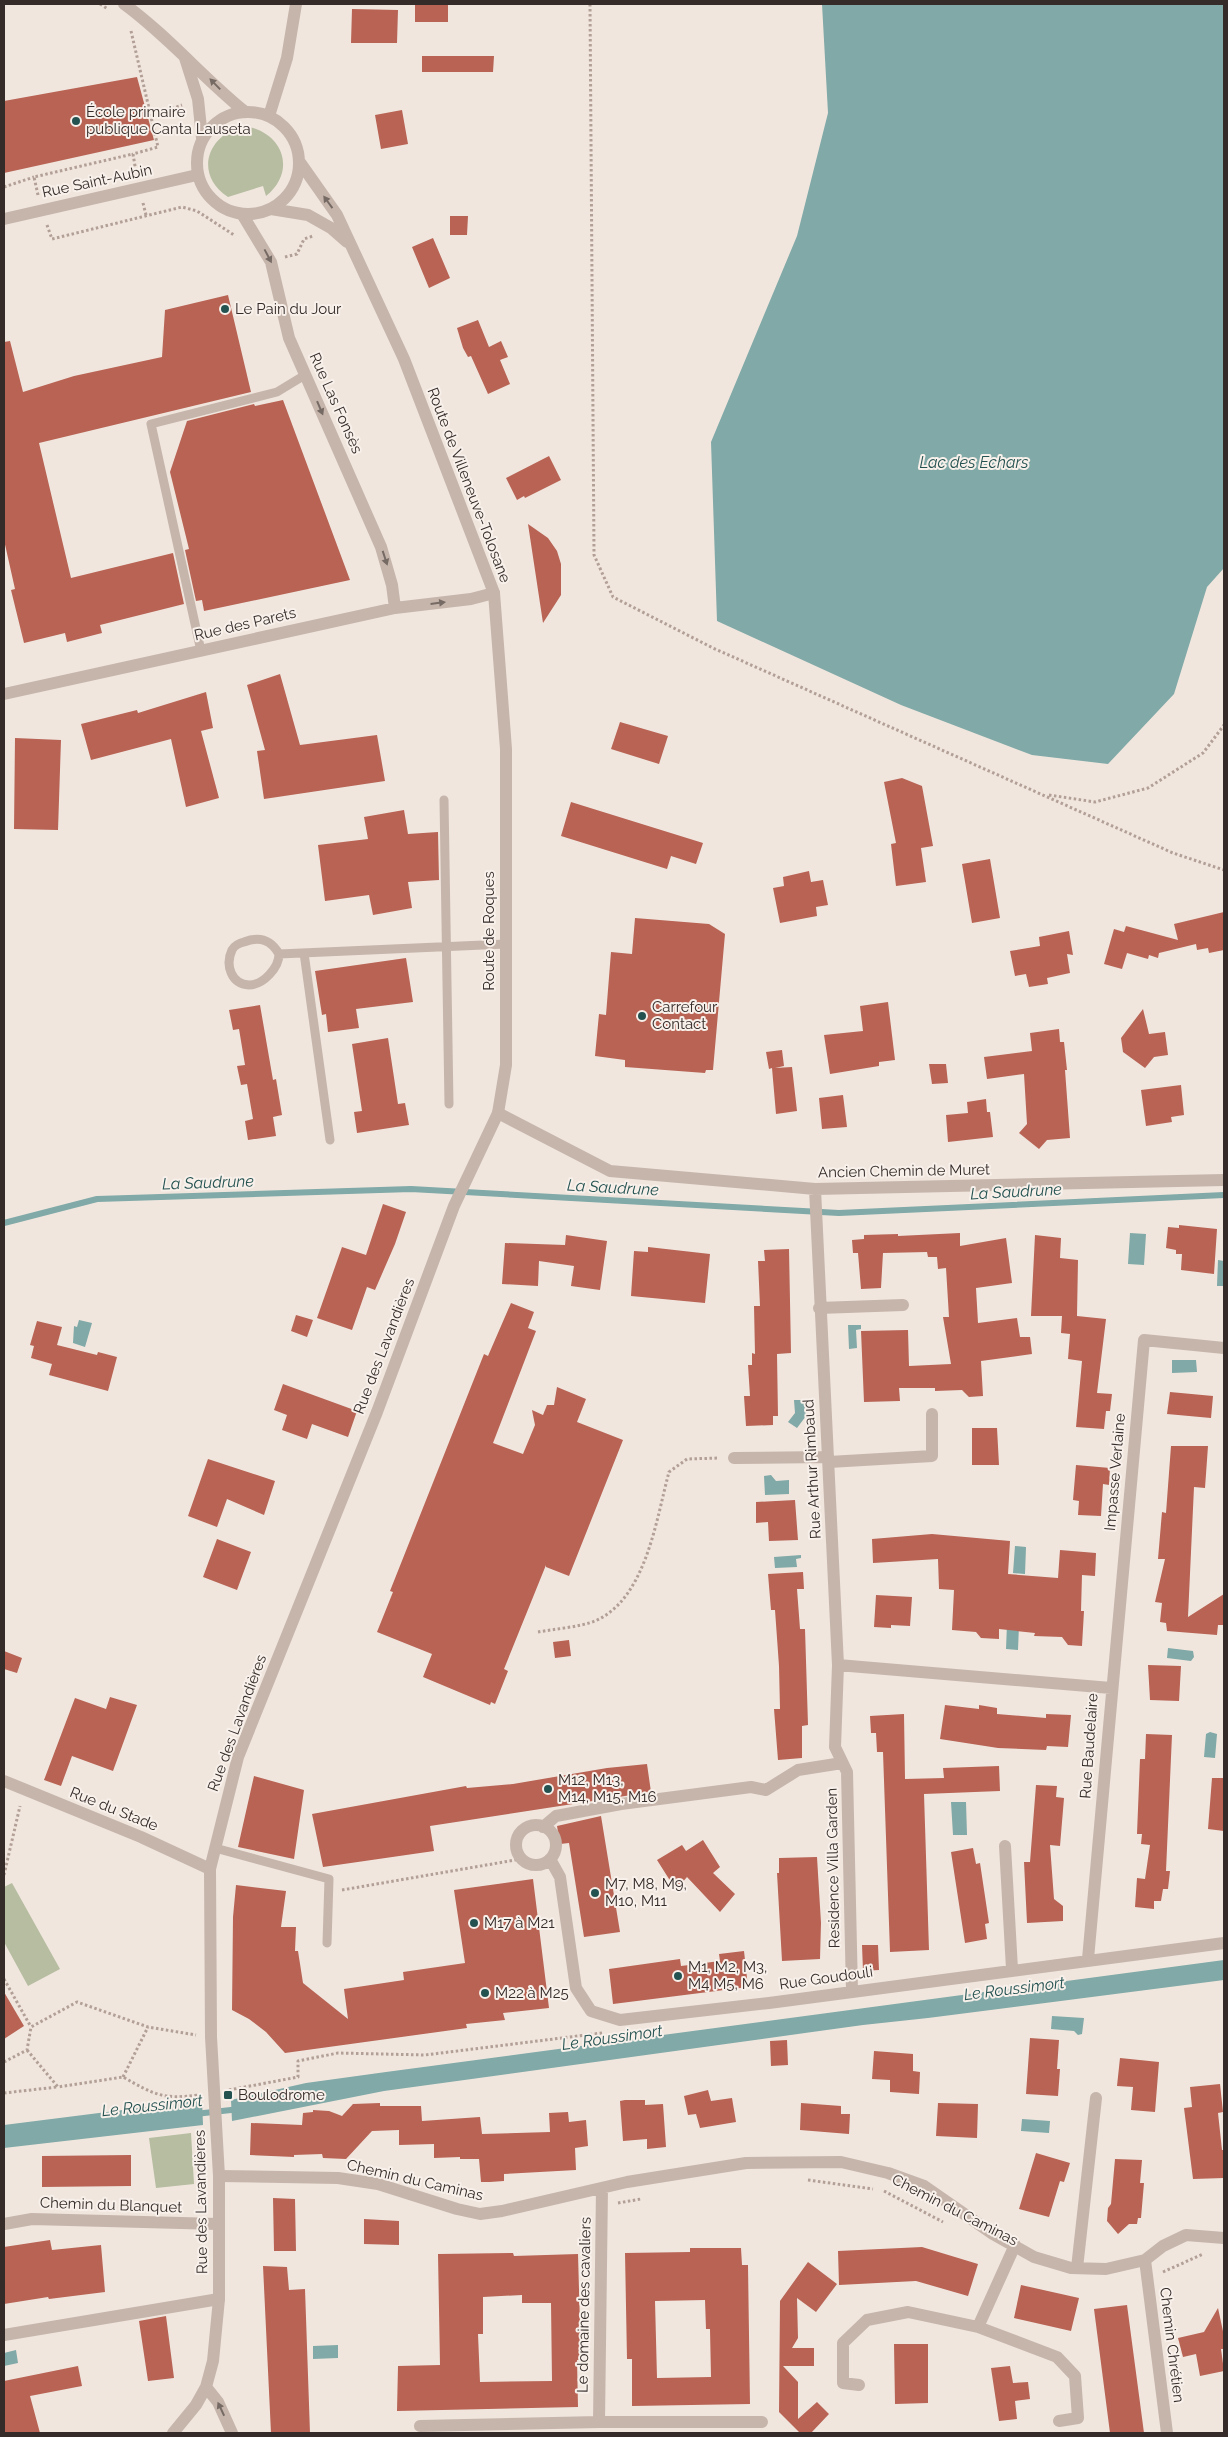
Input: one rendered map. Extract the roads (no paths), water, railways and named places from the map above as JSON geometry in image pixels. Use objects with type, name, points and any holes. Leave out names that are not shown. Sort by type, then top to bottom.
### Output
[{"type":"street","points":[[124,4],[171,42],[185,58],[244,112]]},
{"type":"street","points":[[269,116],[287,58],[296,4]]},
{"type":"street","points":[[185,58],[198,99],[202,138],[196,163],[197,175],[202,187],[218,206],[242,214],[257,214],[271,209],[281,202],[295,184],[299,161],[297,147],[290,134],[281,124],[269,116],[244,112],[219,120],[202,138]]},
{"type":"street","name":"Route de Villeneuve-Tolosane","points":[[299,161],[337,215],[404,359],[494,593],[506,749]]},
{"type":"street","name":"Rue Saint-Aubin","points":[[4,219],[197,175]]},
{"type":"street","name":"Route de Villeneuve-Tolosane","points":[[271,209],[308,215],[331,228],[350,245]]},
{"type":"street","name":"Rue Las Fonsès","points":[[242,214],[271,262],[289,338],[381,547],[392,585],[395,608]]},
{"type":"street","name":"Rue des Parets","points":[[4,694],[395,608],[494,593]]},
{"type":"street","name":"Route de Roques","points":[[498,1113],[506,1065],[506,749]]},
{"type":"street","name":"Ancien Chemin de Muret","points":[[498,1113],[610,1172],[815,1189],[1224,1180]]},
{"type":"street","name":"Rue des Lavandières","points":[[173,2433],[196,2405],[206,2387],[213,2361],[219,2299],[219,2176],[211,2037],[210,1869],[214,1848],[238,1758],[377,1412],[451,1214],[498,1113]]},
{"type":"street","name":"Rue Arthur Rimbaud","points":[[815,1189],[815,1240],[829,1460],[838,1665],[835,1747]]},
{"type":"street","points":[[819,1308],[903,1305]]},
{"type":"street","name":"Impasse Verlaine","points":[[1111,1688],[1144,1340],[1224,1348]]},
{"type":"street","points":[[734,1458],[829,1460],[932,1456],[932,1414]]},
{"type":"street","name":"Rue Baudelaire","points":[[838,1665],[1111,1688],[1088,1959]]},
{"type":"street","name":"Residence Villa Garden","points":[[835,1747],[846,1772],[852,1991]]},
{"type":"street","points":[[543,1827],[556,1816],[621,1804],[751,1787],[766,1790],[798,1770],[842,1764]]},
{"type":"street","name":"Rue du Stade","points":[[4,1781],[141,1837],[210,1869]]},
{"type":"street","points":[[530,1826],[543,1827],[552,1835],[555,1841],[554,1854],[545,1863],[532,1865],[521,1859],[516,1846],[520,1834],[530,1826]]},
{"type":"street","points":[[1005,1846],[1012,1969]]},
{"type":"street","name":"Rue Goudouli","points":[[550,1859],[560,1877],[576,1988],[591,2011],[620,2020],[1224,1943]]},
{"type":"street","points":[[1077,2268],[1096,2098]]},
{"type":"street","name":"Chemin du Caminas","points":[[219,2176],[338,2178],[378,2184],[457,2209],[480,2214],[502,2211],[602,2188],[746,2163],[841,2162],[888,2173],[924,2186],[993,2234],[1034,2257],[1077,2268],[1106,2269],[1145,2260]]},
{"type":"street","name":"Le domaine des cavaliers","points":[[599,2422],[602,2188]]},
{"type":"street","name":"Chemin du Blanquet","points":[[4,2224],[32,2219],[218,2224]]},
{"type":"street","points":[[1145,2260],[1163,2246],[1186,2235],[1223,2238]]},
{"type":"street","points":[[978,2327],[1015,2245]]},
{"type":"street","name":"Chemin Chrétien","points":[[1145,2260],[1167,2433]]},
{"type":"street","points":[[4,2335],[219,2299]]},
{"type":"street","points":[[859,2385],[843,2383],[843,2343],[866,2320],[908,2312],[978,2327],[1057,2357],[1075,2376],[1078,2418],[1059,2421]]},
{"type":"street","points":[[206,2387],[218,2402],[232,2433]]},
{"type":"street","points":[[420,2426],[599,2422],[762,2422]]},
{"type":"lane","points":[[201,651],[150,424],[277,392],[305,374]]},
{"type":"lane","points":[[444,800],[448,945],[449,1104]]},
{"type":"lane","points":[[254,938],[261,938],[274,946],[279,954],[274,968],[260,982],[251,985],[242,984],[234,978],[229,970],[228,963],[232,948],[254,938]]},
{"type":"lane","points":[[279,954],[448,945],[506,944]]},
{"type":"lane","points":[[304,953],[330,1140]]},
{"type":"lane","points":[[214,1848],[329,1879],[327,1943]]},
{"type":"water","name":"Lac des Echars","points":[[822,4],[1224,4],[1224,568],[1207,587],[1174,694],[1108,764],[1032,755],[901,705],[717,621],[711,442],[797,236],[828,113]]},
{"type":"water","points":[[1130,1233],[1146,1234],[1144,1265],[1128,1264]]},
{"type":"water","points":[[1218,1260],[1224,1261],[1224,1286],[1217,1286]]},
{"type":"water","points":[[79,1320],[92,1323],[85,1347],[73,1343],[74,1326],[77,1327]]},
{"type":"water","points":[[848,1325],[861,1325],[861,1329],[856,1330],[857,1348],[849,1349]]},
{"type":"water","points":[[1172,1360],[1196,1360],[1197,1372],[1172,1373]]},
{"type":"water","points":[[794,1400],[805,1400],[806,1416],[797,1428],[788,1422],[795,1413]]},
{"type":"water","points":[[771,1475],[776,1481],[789,1480],[789,1494],[765,1495],[764,1476]]},
{"type":"water","points":[[1015,1546],[1026,1547],[1025,1574],[1013,1573]]},
{"type":"water","points":[[801,1555],[801,1558],[796,1559],[797,1567],[775,1568],[774,1557]]},
{"type":"water","points":[[1007,1624],[1019,1625],[1018,1650],[1006,1649]]},
{"type":"water","points":[[1168,1648],[1193,1651],[1194,1657],[1191,1661],[1167,1658]]},
{"type":"water","points":[[1210,1732],[1217,1734],[1215,1758],[1204,1757],[1206,1734]]},
{"type":"water","points":[[951,1802],[966,1802],[967,1835],[953,1835]]},
{"type":"water","points":[[1224,1960],[1224,1980],[863,2025],[384,2091],[232,2121],[231,2100],[306,2083]]},
{"type":"water","points":[[1052,2016],[1084,2018],[1082,2034],[1078,2035],[1074,2031],[1051,2029]]},
{"type":"water","points":[[202,2100],[203,2125],[4,2148],[4,2125]]},
{"type":"water","points":[[1022,2119],[1050,2121],[1049,2133],[1021,2131]]},
{"type":"water","points":[[338,2345],[338,2358],[313,2359],[313,2346]]},
{"type":"water","points":[[16,2350],[18,2363],[4,2366],[4,2353]]},
{"type":"waterway","name":"La Saudrune","points":[[4,1223],[97,1199],[411,1189],[839,1213],[1224,1195]]},
{"type":"waterway","name":"Le Roussimort","points":[[195,2114],[240,2109]]},
{"type":"place","name":"École primaire publique Canta Lauseta","points":[[76,121]]},
{"type":"place","name":"Le Pain du Jour","points":[[225,309]]},
{"type":"place","name":"Carrefour Contact","points":[[642,1016]]},
{"type":"place","name":"M12, M13, M14, M15, M16","points":[[548,1789]]},
{"type":"place","name":"M7, M8, M9, M10, M11","points":[[595,1893]]},
{"type":"place","name":"M17 à M21","points":[[474,1923]]},
{"type":"place","name":"M1, M2, M3, M4 M5, M6","points":[[678,1976]]},
{"type":"place","name":"M22 à M25","points":[[485,1993]]},
{"type":"place","name":"Boulodrome","points":[[228,2095]]}]
